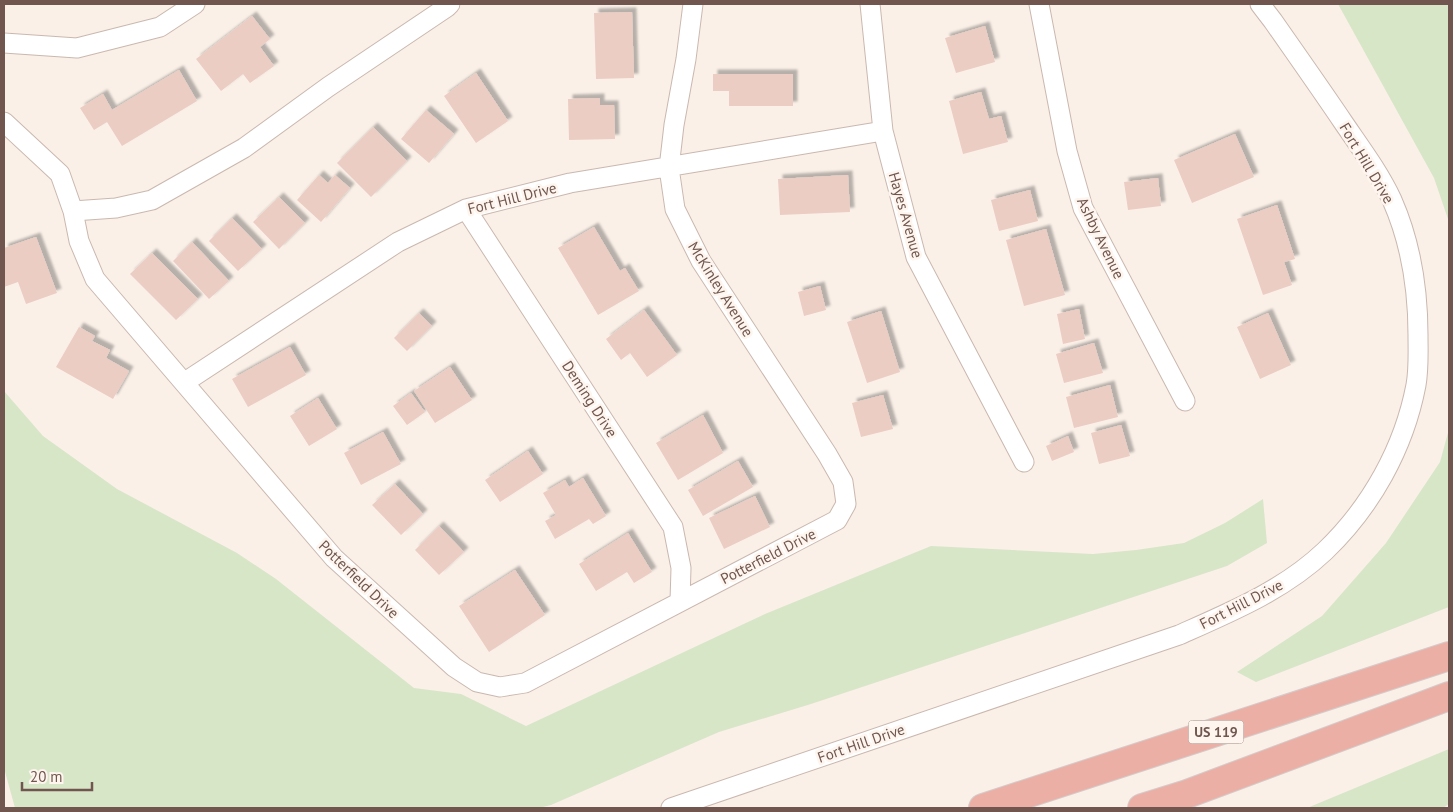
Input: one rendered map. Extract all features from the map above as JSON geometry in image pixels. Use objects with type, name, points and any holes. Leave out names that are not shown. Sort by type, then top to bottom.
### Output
[{"type":"highway","name":"US 119","points":[[983,808],[1449,656]]},
{"type":"highway","points":[[1142,808],[1187,794],[1449,696]]},
{"type":"highway","points":[[1163,808],[1187,794]]},
{"type":"street","points":[[4,43],[77,48],[160,27],[194,4]]},
{"type":"street","points":[[73,211],[116,208],[152,200],[244,148],[328,87],[450,4]]},
{"type":"street","name":"McKinley Avenue","points":[[693,4],[669,168],[675,209],[701,262],[827,454],[843,482],[846,504],[837,520]]},
{"type":"street","name":"Hayes Avenue","points":[[870,4],[883,131],[916,257],[1024,462]]},
{"type":"street","name":"Ashby Avenue","points":[[1039,4],[1067,151],[1083,208],[1185,401]]},
{"type":"street","name":"Fort Hill Drive","points":[[671,808],[1179,634],[1247,604],[1276,588],[1325,551],[1365,504],[1393,457],[1404,429],[1416,385],[1418,358],[1416,283],[1408,248],[1391,200],[1367,157],[1260,4]]},
{"type":"street","name":"Potterfield Drive","points":[[4,122],[60,174],[73,211],[79,241],[96,279],[334,558],[454,668],[477,682],[500,688],[525,683],[837,520]]},
{"type":"street","name":"Fort Hill Drive","points":[[184,382],[398,242],[466,209],[570,183],[883,131]]},
{"type":"street","name":"Deming Drive","points":[[466,209],[673,527],[681,568],[680,601]]},
{"type":"green space","points":[[1338,4],[1449,4],[1449,222],[1434,178]]},
{"type":"green space","points":[[4,391],[43,436],[117,489],[237,553],[276,579],[414,688],[461,694],[526,726],[765,614],[931,546],[1093,554],[1136,550],[1184,543],[1225,523],[1263,499],[1267,543],[1227,566],[811,704],[719,732],[551,805],[539,808],[15,808],[4,768]]},
{"type":"green space","points":[[1449,429],[1449,607],[1256,682],[1237,672],[1322,616],[1386,543],[1440,462]]},
{"type":"green space","points":[[1449,749],[1449,804],[1443,808],[1307,808]]},
{"type":"building","points":[[632,12],[634,78],[596,79],[594,13]]},
{"type":"building","points":[[252,16],[270,39],[260,47],[274,66],[250,83],[243,74],[221,91],[196,59]]},
{"type":"building","points":[[985,26],[995,62],[956,73],[945,38]]},
{"type":"building","points":[[179,70],[197,101],[122,146],[107,122],[94,130],[80,108],[103,94],[112,110]]},
{"type":"building","points":[[476,73],[508,121],[476,143],[444,96]]},
{"type":"building","points":[[713,74],[793,74],[793,106],[729,106],[729,91],[713,91]]},
{"type":"building","points":[[981,92],[989,119],[1001,116],[1008,142],[963,154],[949,101]]},
{"type":"building","points":[[600,98],[600,105],[614,105],[615,139],[569,140],[568,99]]},
{"type":"building","points":[[426,110],[454,134],[429,163],[401,139]]},
{"type":"building","points":[[373,127],[407,161],[371,197],[337,163]]},
{"type":"building","points":[[1235,134],[1254,177],[1192,203],[1174,160]]},
{"type":"building","points":[[319,175],[328,183],[335,175],[350,188],[321,222],[297,200]]},
{"type":"building","points":[[848,175],[850,212],[780,215],[778,179]]},
{"type":"building","points":[[1158,178],[1161,206],[1128,210],[1124,182]]},
{"type":"building","points":[[1030,190],[1038,221],[999,231],[991,200]]},
{"type":"building","points":[[279,197],[305,223],[279,249],[253,222]]},
{"type":"building","points":[[1277,205],[1295,259],[1284,262],[1292,285],[1263,295],[1237,219]]},
{"type":"building","points":[[232,218],[262,249],[238,271],[209,241]]},
{"type":"building","points":[[594,227],[620,271],[625,268],[639,291],[598,315],[558,248]]},
{"type":"building","points":[[1046,229],[1065,295],[1024,306],[1006,240]]},
{"type":"building","points":[[36,237],[57,293],[26,304],[18,282],[4,287],[4,248]]},
{"type":"building","points":[[192,242],[229,281],[209,299],[173,261]]},
{"type":"building","points":[[152,253],[198,299],[176,320],[130,274]]},
{"type":"building","points":[[820,286],[826,310],[804,316],[798,292]]},
{"type":"building","points":[[1079,309],[1085,339],[1063,344],[1057,314]]},
{"type":"building","points":[[644,310],[677,355],[647,377],[630,353],[621,360],[606,339]]},
{"type":"building","points":[[881,311],[900,372],[867,383],[847,322]]},
{"type":"building","points":[[419,313],[432,326],[407,351],[394,338]]},
{"type":"building","points":[[1268,313],[1291,365],[1260,379],[1237,327]]},
{"type":"building","points":[[79,327],[95,336],[92,341],[110,350],[106,358],[129,371],[113,399],[56,367]]},
{"type":"building","points":[[1094,343],[1103,373],[1064,383],[1056,354]]},
{"type":"building","points":[[290,347],[306,375],[248,407],[232,379]]},
{"type":"building","points":[[450,367],[472,400],[435,423],[414,391]]},
{"type":"building","points":[[1110,385],[1118,417],[1074,428],[1066,397]]},
{"type":"building","points":[[411,393],[425,412],[407,425],[393,406]]},
{"type":"building","points":[[883,395],[893,429],[861,437],[852,403]]},
{"type":"building","points":[[318,398],[337,429],[309,446],[290,416]]},
{"type":"building","points":[[703,415],[723,453],[678,480],[656,443]]},
{"type":"building","points":[[1121,425],[1130,456],[1099,464],[1091,433]]},
{"type":"building","points":[[383,432],[401,464],[361,485],[344,453]]},
{"type":"building","points":[[1068,436],[1074,452],[1052,461],[1046,446]]},
{"type":"building","points":[[528,451],[543,474],[500,502],[485,480]]},
{"type":"building","points":[[738,461],[753,487],[703,516],[688,490]]},
{"type":"building","points":[[583,478],[606,516],[593,524],[589,519],[555,539],[545,521],[556,515],[543,493],[565,480],[569,487]]},
{"type":"building","points":[[395,484],[423,514],[401,535],[372,505]]},
{"type":"building","points":[[755,496],[770,527],[724,549],[709,518]]},
{"type":"building","points":[[439,526],[464,552],[439,575],[415,550]]},
{"type":"building","points":[[628,533],[652,572],[634,583],[627,572],[596,591],[579,564]]},
{"type":"building","points":[[515,570],[545,615],[489,652],[459,606]]}]
